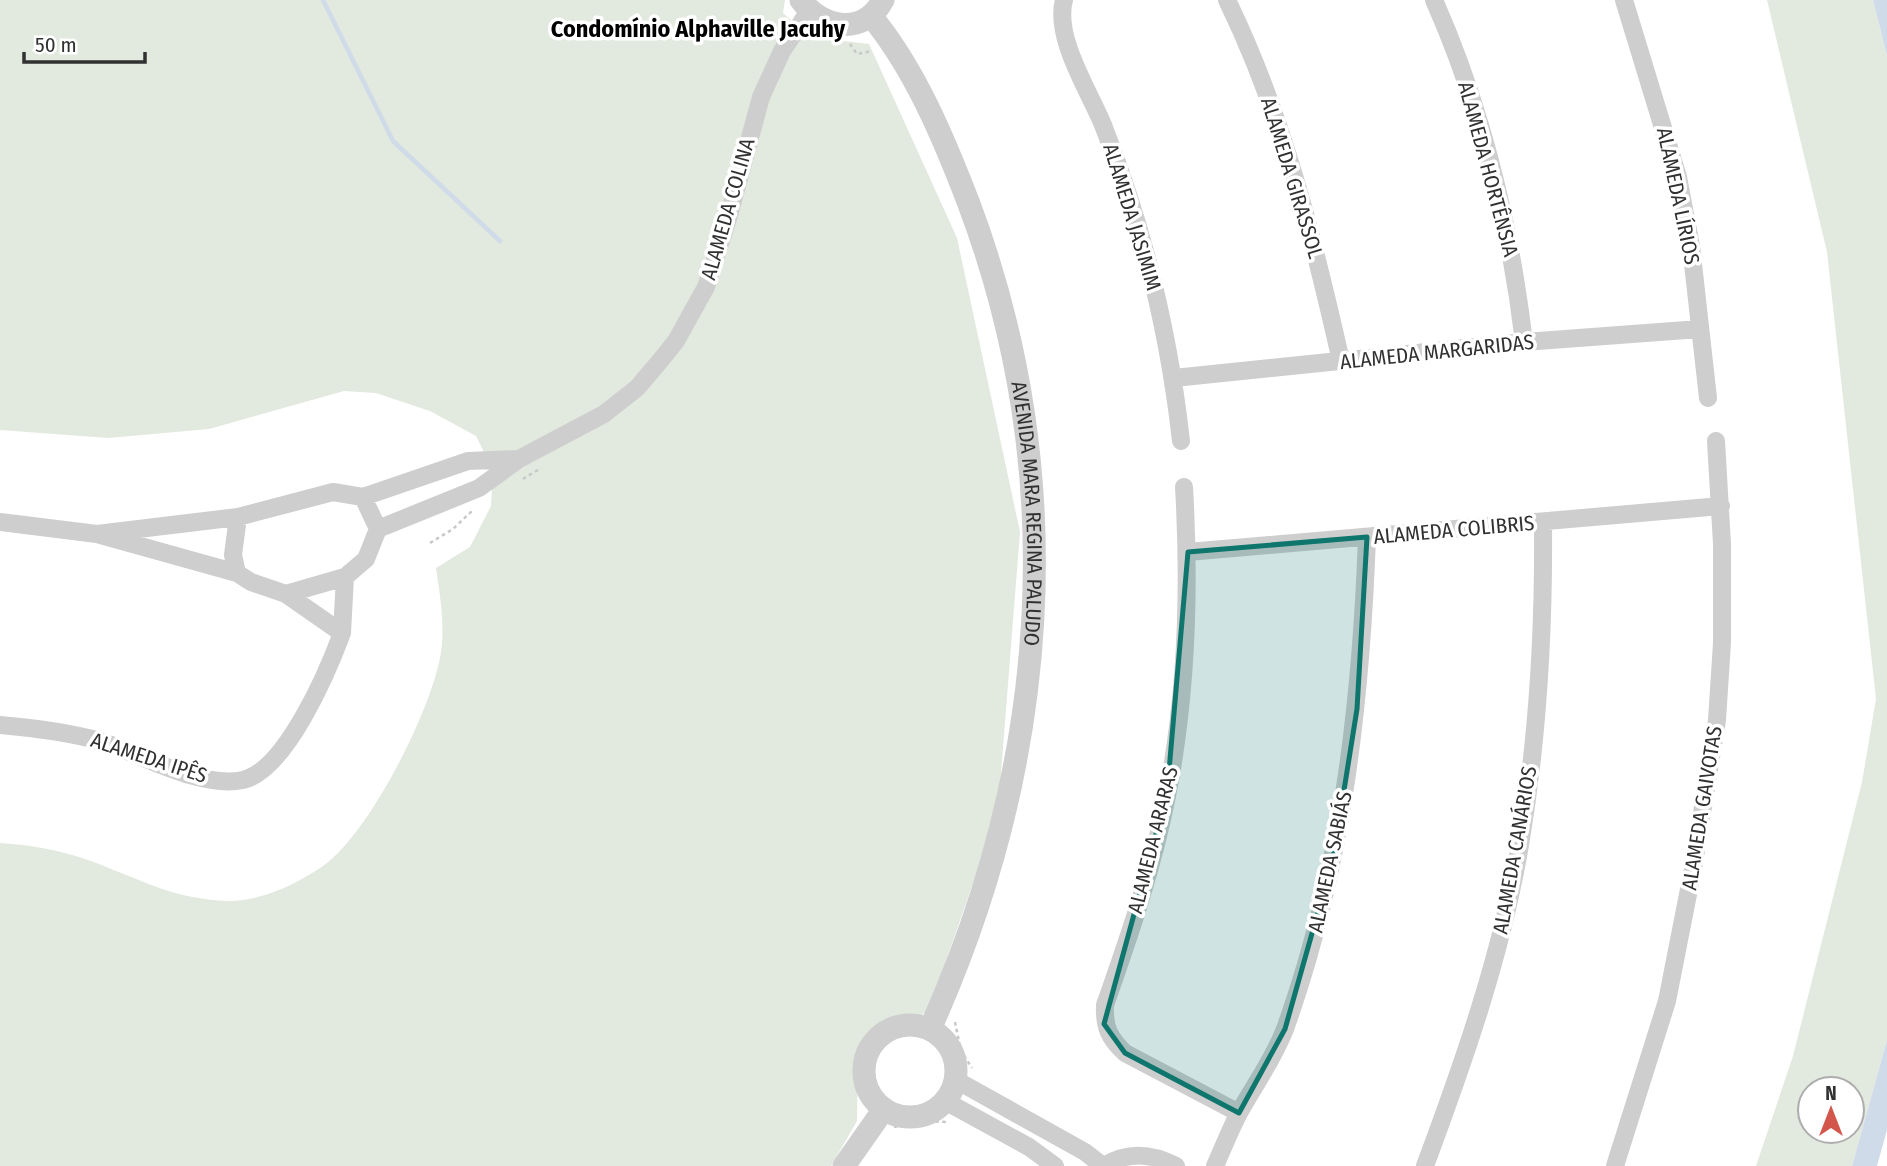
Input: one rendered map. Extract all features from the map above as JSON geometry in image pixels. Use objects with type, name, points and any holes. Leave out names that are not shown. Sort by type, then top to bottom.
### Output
[{"type":"street","name":"ALAMEDA JASIMIM","points":[[1064,0],[1060,24],[1114,154],[1136,219],[1174,378],[1181,441]]},
{"type":"street","name":"ALAMEDA GIRASSOL","points":[[1227,0],[1263,83],[1290,156],[1307,213],[1341,361]]},
{"type":"street","name":"ALAMEDA HORTÊNSIA","points":[[1434,0],[1473,101],[1502,207],[1516,273],[1524,342]]},
{"type":"street","name":"ALAMEDA LÍRIOS","points":[[1623,0],[1678,177],[1691,246],[1707,398]]},
{"type":"street","points":[[805,5],[832,24],[846,25],[877,8]]},
{"type":"street","name":"ALAMEDA COLINA","points":[[378,529],[461,496],[498,475],[519,459],[604,414],[637,388],[676,341],[706,287],[718,254],[761,97],[805,5]]},
{"type":"street","name":"AVENIDA MARA REGINA PALUDO","points":[[877,8],[933,121],[985,249],[1018,381],[1033,507],[1034,575],[1030,673],[1009,806],[977,916],[930,1029]]},
{"type":"street","name":"ALAMEDA MARGARIDAS","points":[[1174,378],[1524,342],[1699,329]]},
{"type":"street","name":"ALAMEDA GAIVOTAS","points":[[1615,1166],[1667,1001],[1717,720],[1722,643],[1721,506],[1716,441]]},
{"type":"street","points":[[97,534],[238,517],[333,492],[363,497],[450,467],[479,460],[519,459]]},
{"type":"street","points":[[450,467],[461,496]]},
{"type":"street","name":"ALAMEDA ARARAS","points":[[1184,487],[1188,552],[1185,656],[1167,794],[1152,859],[1105,1005],[1104,1024],[1112,1040],[1125,1053],[1239,1112]]},
{"type":"street","points":[[286,594],[345,577],[366,559],[378,529],[363,497]]},
{"type":"street","name":"ALAMEDA COLIBRIS","points":[[1188,552],[1721,506]]},
{"type":"street","points":[[237,573],[233,555],[238,517]]},
{"type":"street","points":[[0,522],[97,534],[237,573],[251,582],[286,594],[342,633]]},
{"type":"street","name":"ALAMEDA CANÁRIOS","points":[[1425,1166],[1477,1021],[1520,846],[1541,667],[1543,523]]},
{"type":"street","name":"ALAMEDA SABIÁS","points":[[1215,1166],[1239,1112],[1271,1063],[1285,1029],[1312,943],[1333,859],[1349,776],[1358,696],[1367,537]]},
{"type":"street","points":[[342,633],[345,577]]},
{"type":"street","name":"ALAMEDA IPÊS","points":[[0,725],[58,731],[98,741],[198,778],[244,779],[265,766],[283,747],[312,700],[342,633]]},
{"type":"street","points":[[883,1119],[864,1081],[865,1058],[876,1038],[896,1026],[907,1024],[930,1029],[943,1038],[951,1050],[964,1084],[1041,1126],[1104,1166],[1126,1155],[1141,1155],[1176,1166]]},
{"type":"street","points":[[954,1106],[964,1084]]},
{"type":"street","points":[[844,1166],[883,1119],[894,1114],[927,1114],[954,1106],[1029,1147],[1055,1166]]},
{"type":"street","points":[[1029,1147],[1041,1126]]},
{"type":"path","points":[[955,1018],[961,1051],[973,1070],[964,1084]]},
{"type":"path","points":[[883,1119],[943,1124],[954,1106]]},
{"type":"highlighted area","points":[[1367,537],[1357,709],[1333,859],[1285,1029],[1239,1113],[1125,1053],[1104,1024],[1167,794],[1188,552]]},
{"type":"shaded area","points":[[0,0],[785,0],[783,13],[810,37],[869,44],[957,238],[1020,532],[998,811],[930,1007],[906,1031],[858,1055],[857,1121],[831,1166],[0,1166],[0,843],[67,853],[173,892],[229,901],[254,898],[278,890],[323,866],[360,827],[378,799],[426,705],[436,676],[442,641],[436,568],[470,547],[491,506],[493,470],[476,436],[430,411],[376,393],[344,391],[209,429],[108,438],[0,430]]},
{"type":"shaded area","points":[[1767,0],[1873,0],[1887,56],[1887,1040],[1866,1116],[1866,1075],[1796,1075],[1796,1145],[1858,1145],[1852,1166],[1756,1166],[1793,1056],[1862,782],[1876,699],[1827,252]]},
{"type":"water","points":[[1873,0],[1887,0],[1887,56]]},
{"type":"water","points":[[1887,1040],[1887,1130],[1877,1166],[1852,1166],[1858,1145],[1866,1145],[1866,1116]]},
{"type":"waterway","points":[[323,0],[393,141],[500,241]]},
{"type":"district","name":"Condomínio Alphaville Jacuhy","points":[[698,29]]}]
